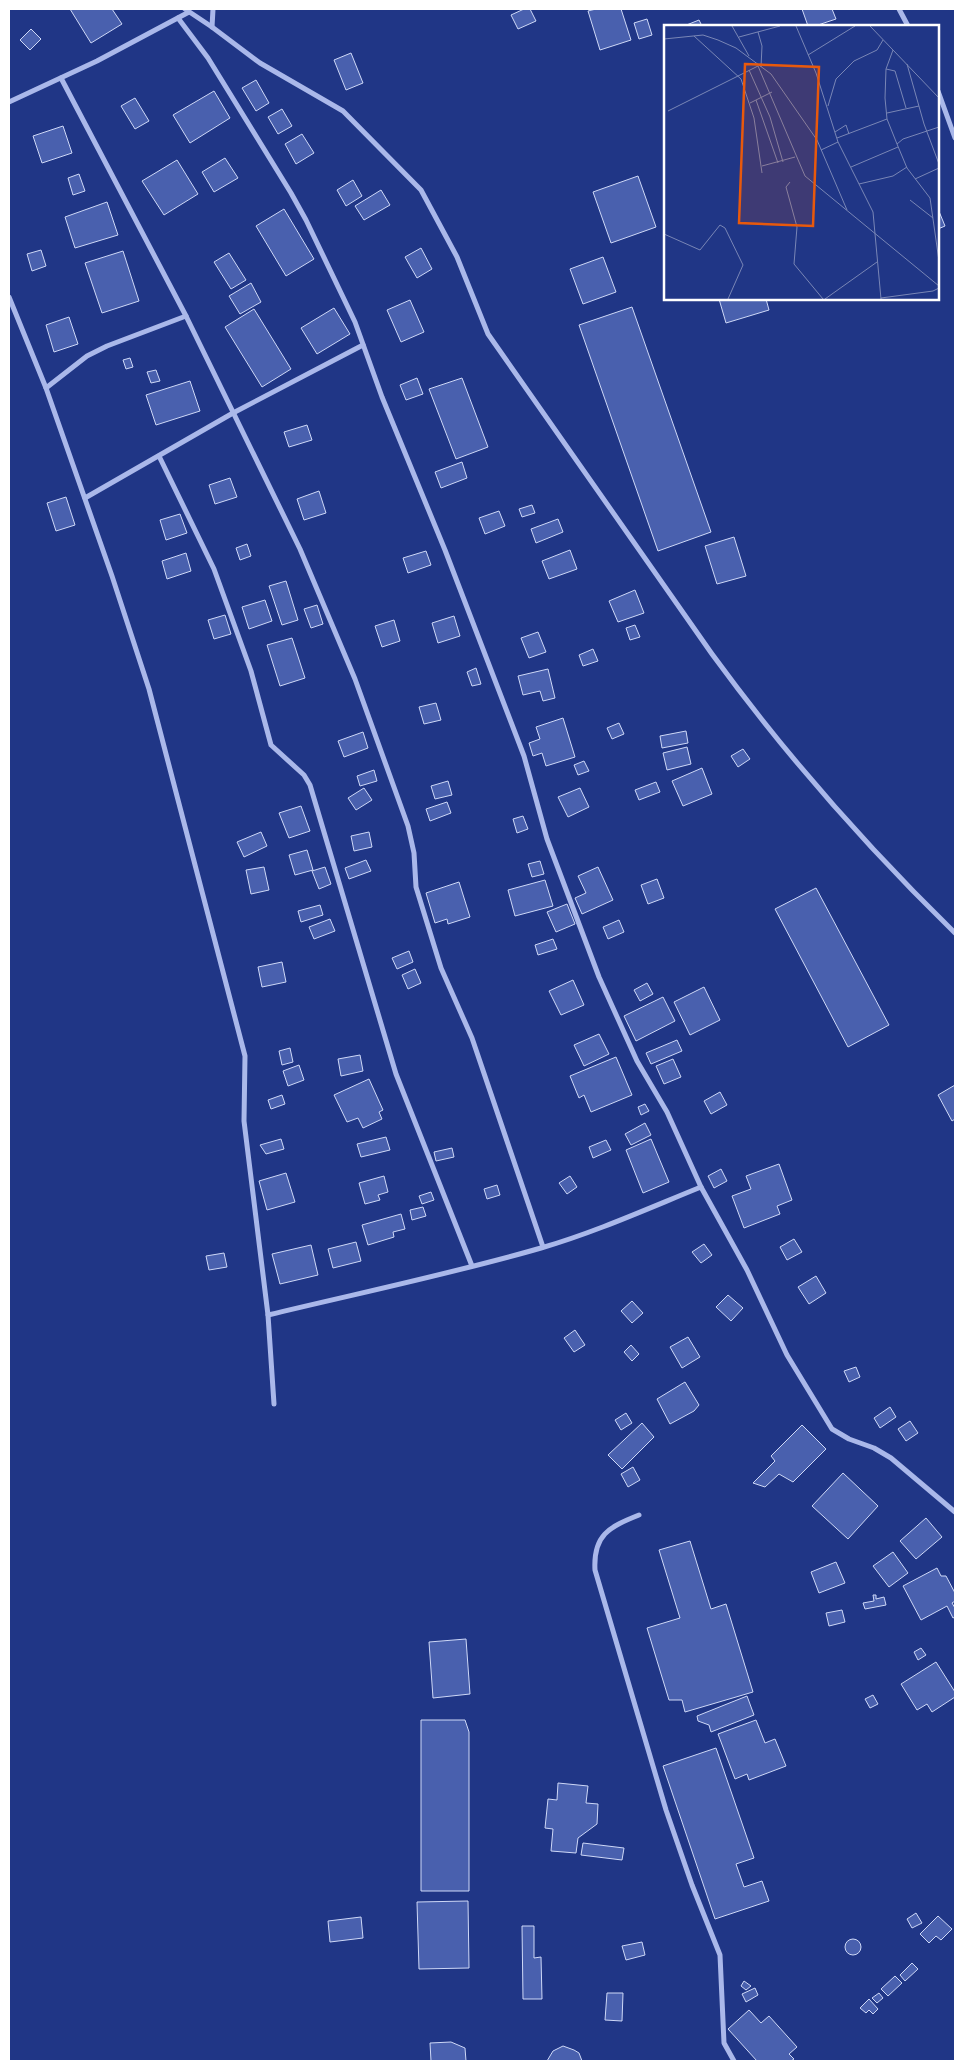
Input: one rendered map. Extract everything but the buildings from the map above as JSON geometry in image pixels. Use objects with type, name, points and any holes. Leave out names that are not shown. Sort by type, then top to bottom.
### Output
[{"type":"street","points":[[212,27],[213,9]]},
{"type":"street","points":[[899,9],[907,25]]},
{"type":"street","points":[[9,102],[97,61],[178,18],[187,11],[260,63],[343,112],[421,190],[457,257],[488,334],[746,701],[862,839],[955,933]]},
{"type":"street","points":[[178,18],[208,58],[291,193],[351,314],[382,397],[445,550],[524,756],[547,839],[599,977],[637,1062],[667,1112],[701,1187],[747,1270],[787,1355],[832,1429],[891,1458],[955,1512]]},
{"type":"street","points":[[61,78],[186,316],[300,549],[355,679],[408,826],[414,853],[416,887],[441,968],[472,1038],[543,1247]]},
{"type":"street","points":[[939,94],[955,138]]},
{"type":"street","points":[[9,297],[46,388],[149,689],[244,1056],[244,1121],[268,1315],[274,1404]]},
{"type":"street","points":[[46,388],[87,356],[107,346],[186,316]]},
{"type":"street","points":[[85,498],[233,413],[363,345]]},
{"type":"street","points":[[159,456],[214,569],[251,671],[271,744],[304,775],[310,785],[396,1074],[472,1266]]},
{"type":"street","points":[[268,1315],[543,1247],[616,1221],[701,1187]]},
{"type":"street","points":[[639,1515],[609,1529],[600,1540],[594,1554],[595,1570],[666,1810],[692,1885],[720,1955],[724,2043],[734,2061]]}]
